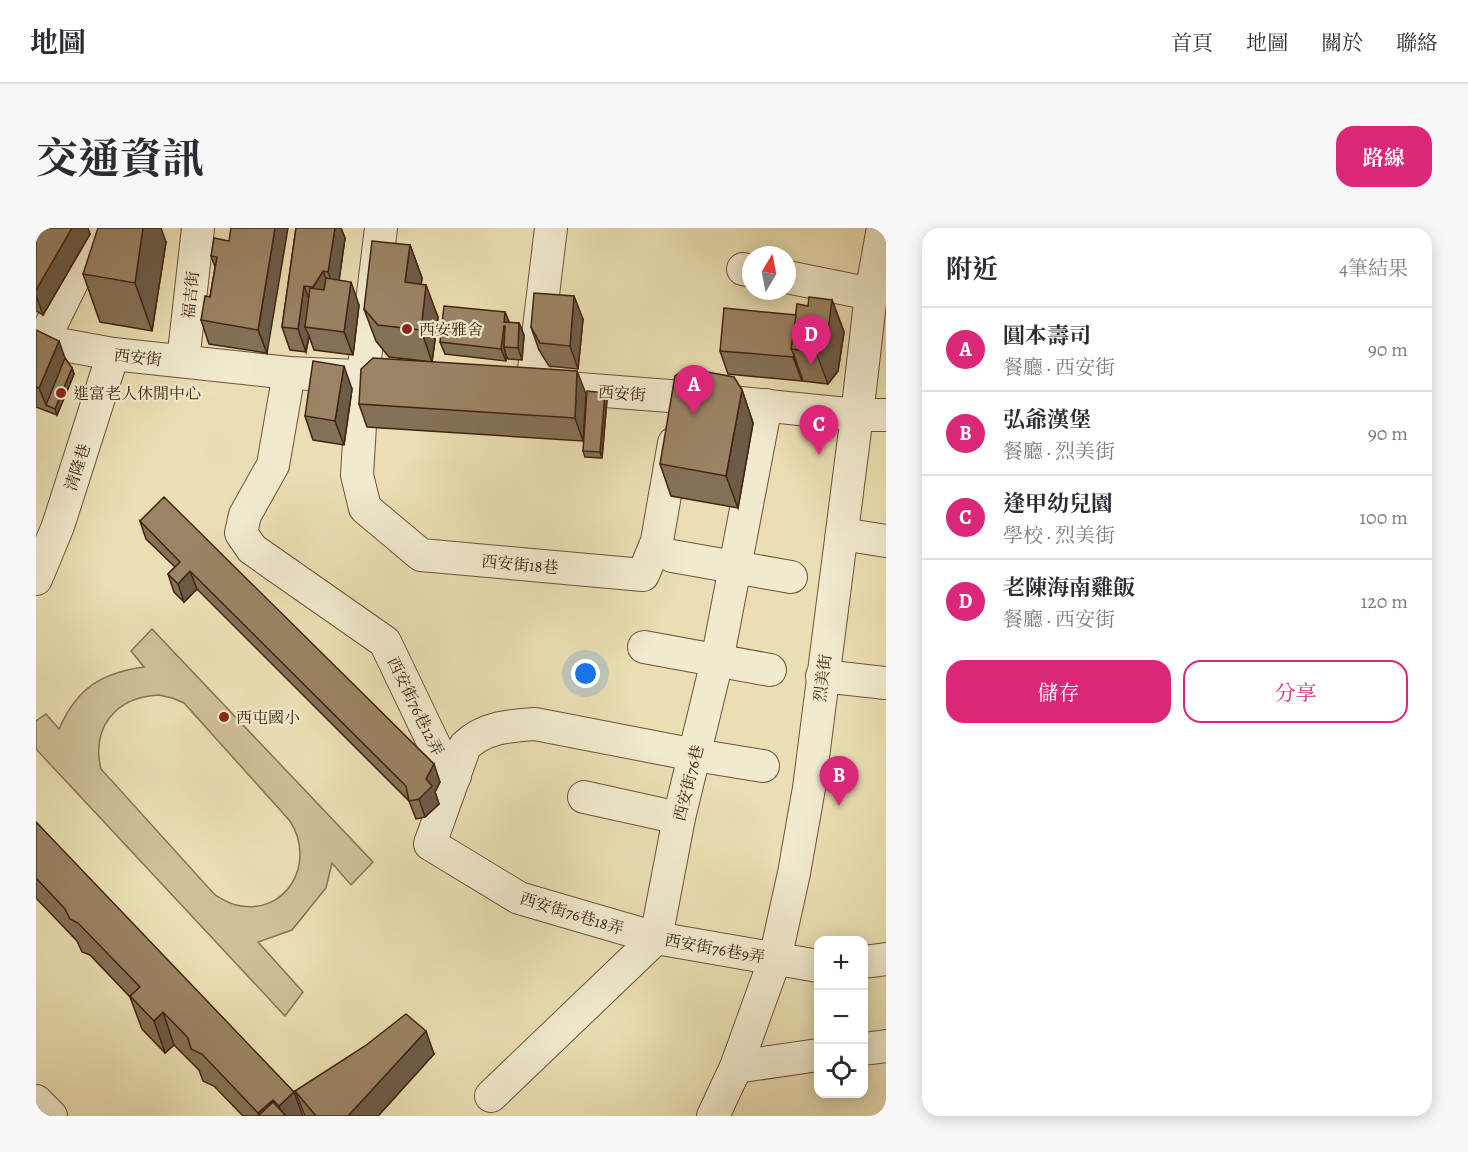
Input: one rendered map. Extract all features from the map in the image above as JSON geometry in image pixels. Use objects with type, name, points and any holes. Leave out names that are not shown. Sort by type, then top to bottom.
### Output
[{"type":"street","points":[[39,341],[99,228]]},
{"type":"street","name":"福吉街","points":[[183,361],[198,228]]},
{"type":"street","points":[[363,376],[381,228]]},
{"type":"street","name":"西安街","points":[[551,228],[520,385],[682,397],[872,415]]},
{"type":"street","name":"烈美街","points":[[713,1116],[736,1067],[775,959],[794,873],[809,788],[842,534],[872,415],[872,294],[883,228]]},
{"type":"street","points":[[796,279],[872,294]]},
{"type":"street","name":"西安街","points":[[39,341],[113,354],[289,372],[431,380]]},
{"type":"street","name":"清隆巷","points":[[36,579],[58,526],[113,354]]},
{"type":"street","name":"西安街76巷12弄","points":[[289,372],[273,465],[245,515],[240,533],[252,549],[385,642],[442,761],[455,776]]},
{"type":"street","name":"西安街18巷","points":[[363,376],[357,475],[365,508],[421,555],[643,575],[657,541],[682,397]]},
{"type":"street","name":"西安街76巷","points":[[656,938],[679,818],[717,661],[766,405]]},
{"type":"street","points":[[842,534],[886,541]]},
{"type":"street","points":[[672,556],[791,578]]},
{"type":"street","points":[[644,647],[770,670]]},
{"type":"street","points":[[822,676],[886,683]]},
{"type":"street","name":"西安街76巷12弄","points":[[455,776],[465,746],[474,737],[489,730],[535,724],[763,766]]},
{"type":"street","name":"西安街76巷18弄","points":[[455,776],[430,844],[519,898],[656,938]]},
{"type":"street","points":[[584,797],[679,818]]},
{"type":"street","points":[[491,1096],[656,938]]},
{"type":"street","name":"西安街76巷9弄","points":[[656,938],[814,965]]},
{"type":"street","points":[[868,961],[886,959]]},
{"type":"street","points":[[868,1048],[886,1046]]},
{"type":"street","points":[[736,1067],[814,1056]]},
{"type":"street","points":[[36,1101],[51,1116]]},
{"type":"shaded area","points":[[152,629],[373,862],[351,885],[332,863],[326,888],[292,930],[258,942],[303,992],[285,1016],[36,749],[36,721],[46,714],[59,729],[74,703],[92,685],[115,673],[144,667],[131,651]],"holes":[[[159,695],[184,703],[290,821],[297,837],[300,854],[298,869],[292,883],[282,895],[269,903],[254,907],[236,905],[215,895],[101,769],[100,740],[110,717],[130,701]]]},
{"type":"building","points":[[36,228],[72,228],[36,290]]},
{"type":"building","points":[[98,228],[143,228],[135,283],[83,274]]},
{"type":"building","points":[[231,228],[275,228],[258,330],[201,320],[205,296],[210,297],[217,257],[211,256],[214,238],[229,241]]},
{"type":"building","points":[[296,228],[335,228],[328,272],[323,271],[313,287],[304,286],[298,329],[282,327]]},
{"type":"building","points":[[372,241],[410,245],[405,282],[426,285],[421,330],[378,325],[364,309]]},
{"type":"building","points":[[326,278],[351,282],[344,332],[305,327],[310,288],[324,290]]},
{"type":"building","points":[[534,293],[574,296],[570,346],[540,343],[531,327]]},
{"type":"building","points":[[809,297],[832,300],[827,339],[816,352],[791,349],[797,304],[808,306]]},
{"type":"building","points":[[444,306],[505,312],[504,322],[519,323],[518,348],[504,347],[505,326],[501,349],[440,342]]},
{"type":"building","points":[[724,308],[796,315],[791,349],[793,357],[720,351]]},
{"type":"building","points":[[36,330],[59,341],[39,388],[36,387]]},
{"type":"building","points":[[65,358],[72,368],[55,409],[46,405]]},
{"type":"building","points":[[373,358],[577,371],[575,418],[359,404],[361,369]]},
{"type":"building","points":[[313,361],[344,366],[335,421],[305,416]]},
{"type":"building","points":[[686,368],[734,377],[742,390],[726,476],[660,464],[675,376]]},
{"type":"building","points":[[587,391],[605,393],[600,452],[583,451]]},
{"type":"building","points":[[164,497],[434,764],[426,779],[432,786],[419,799],[409,801],[406,786],[190,571],[178,584],[168,574],[180,562],[140,521]]},
{"type":"building","points":[[36,822],[294,1092],[279,1106],[273,1100],[258,1113],[202,1054],[191,1049],[188,1038],[163,1012],[154,1021],[130,996],[140,987],[78,923],[70,919],[65,909],[36,878]]},
{"type":"building","points":[[406,1014],[426,1031],[348,1116],[316,1116],[295,1091],[365,1046]]},
{"type":"building","points":[[273,1102],[286,1116],[258,1116]]},
{"type":"place","name":"西安雅舍","points":[[407,329]]},
{"type":"place","name":"老陳海南雞飯","points":[[811,365]]},
{"type":"place","name":"進富老人休閒中心","points":[[61,393]]},
{"type":"place","name":"圓本壽司","points":[[694,415]]},
{"type":"place","name":"逢甲幼兒園","points":[[819,455]]},
{"type":"place","name":"西屯國小","points":[[224,717]]},
{"type":"place","name":"弘爺漢堡","points":[[839,806]]}]
